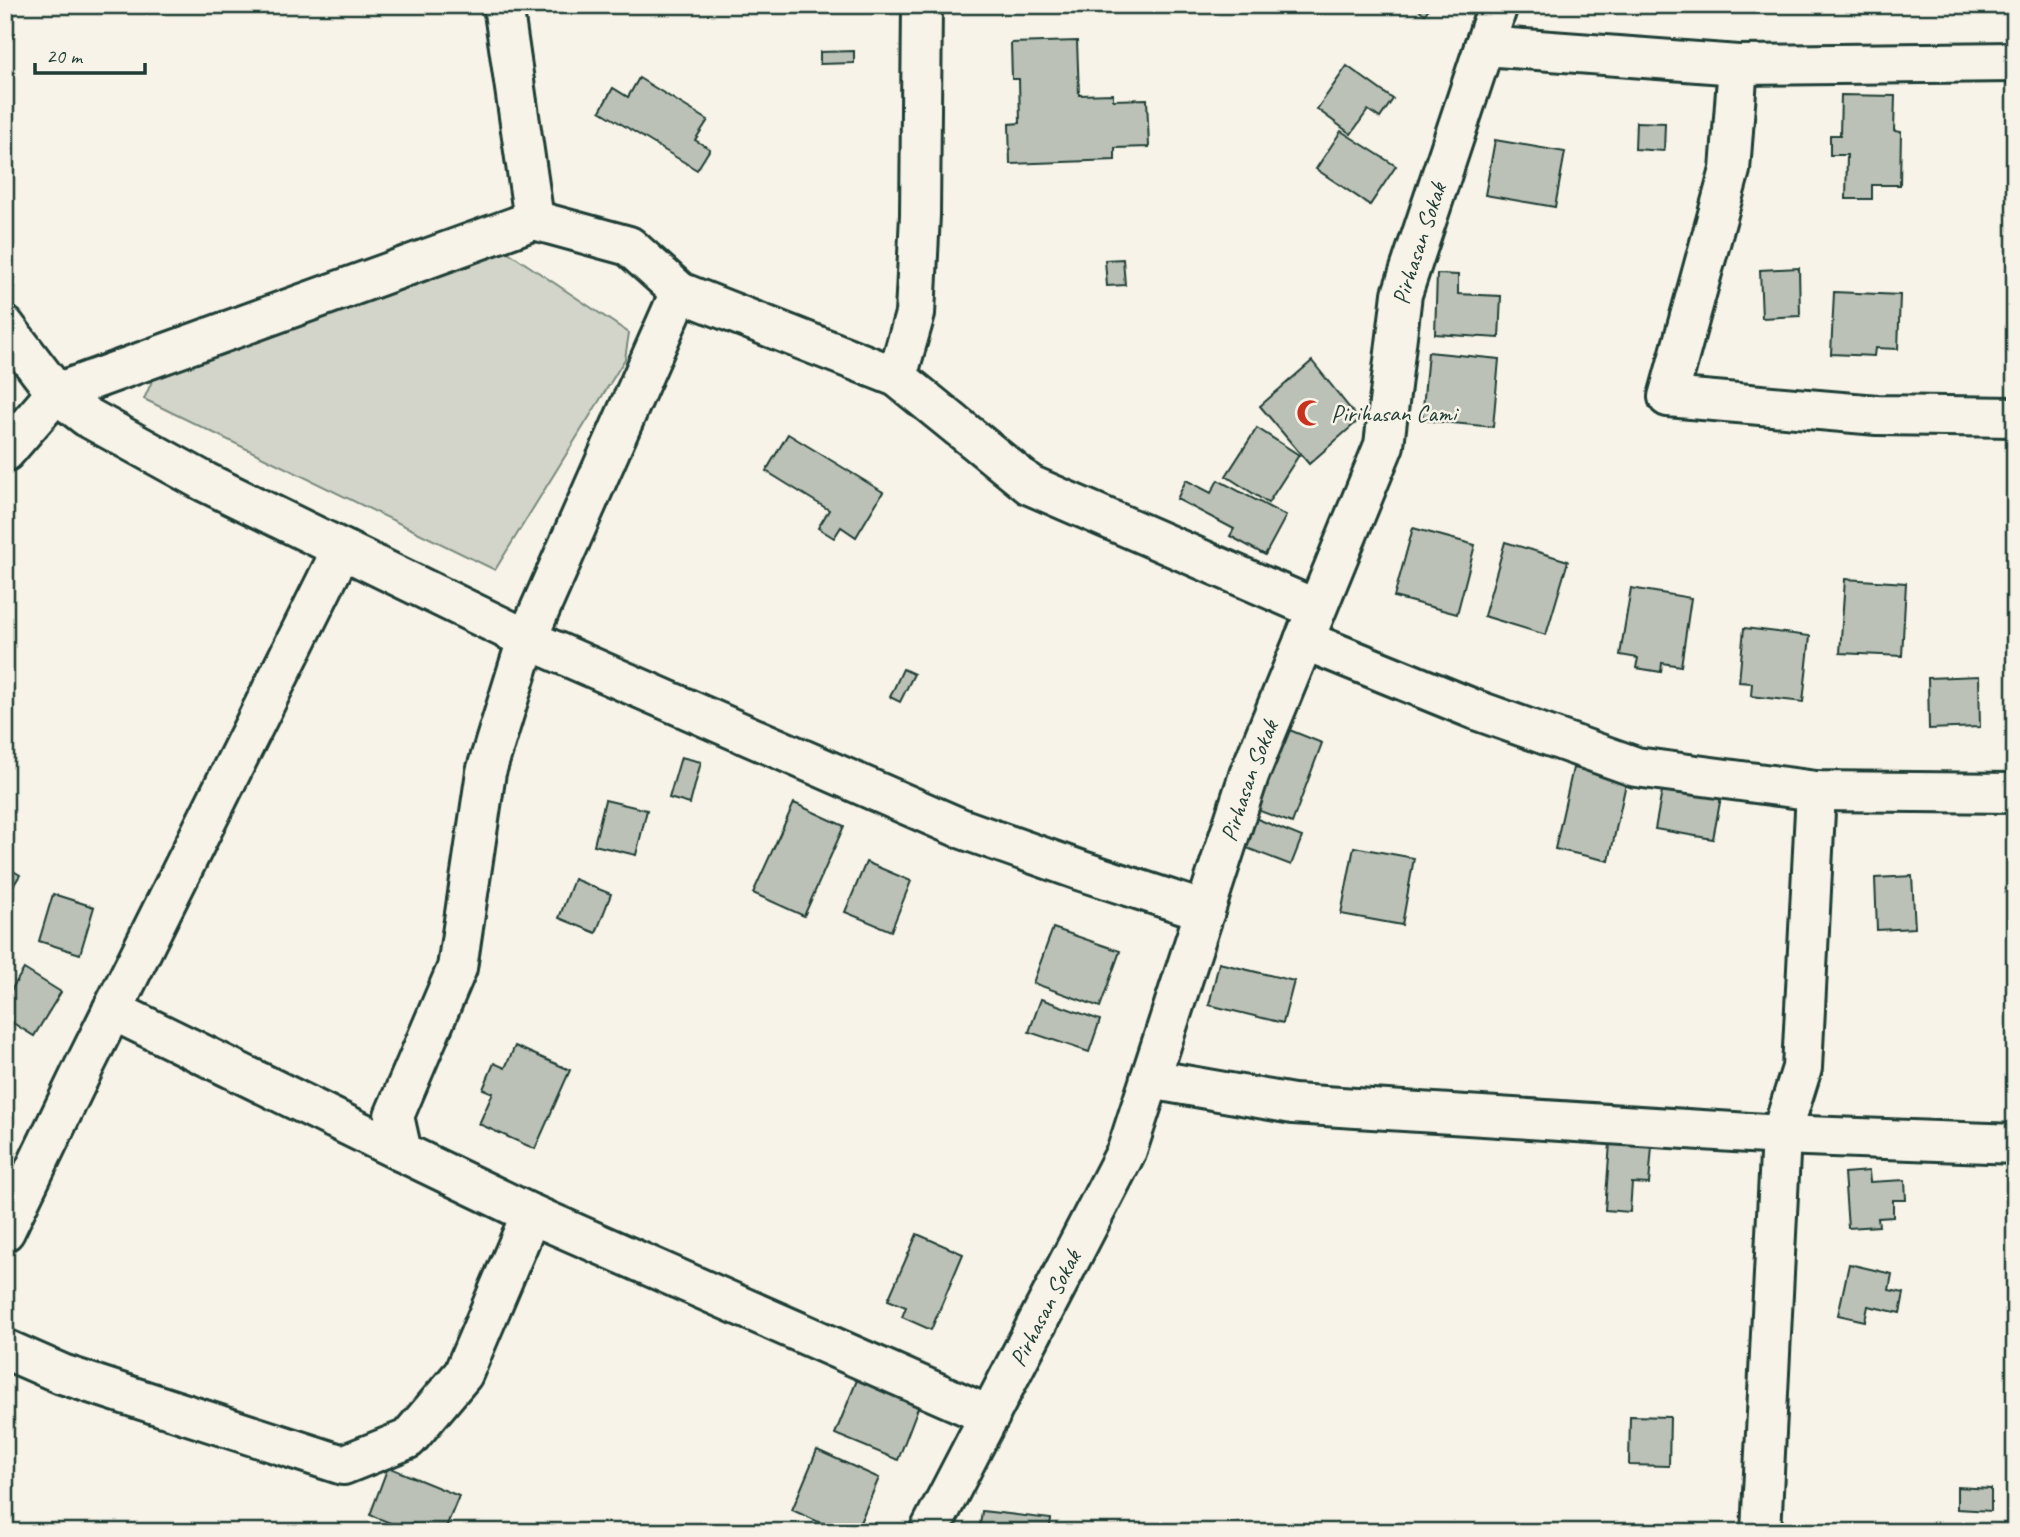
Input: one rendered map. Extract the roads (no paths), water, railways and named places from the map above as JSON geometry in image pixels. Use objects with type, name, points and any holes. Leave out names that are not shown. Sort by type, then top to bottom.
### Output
[{"type":"street","points":[[503,5],[534,220]]},
{"type":"street","points":[[897,377],[915,314],[920,215],[922,5]]},
{"type":"street","name":"Pirhasan Sokak","points":[[929,1532],[1127,1150],[1249,775],[1384,445],[1402,294],[1498,5]]},
{"type":"street","points":[[1484,46],[1738,65],[2015,62]]},
{"type":"street","points":[[1738,65],[1730,170],[1668,397],[1877,415],[2015,417]]},
{"type":"street","points":[[5,452],[56,393],[534,220],[629,246],[680,292],[897,377],[1030,485],[1476,710],[1636,767],[1816,791],[2015,793]]},
{"type":"street","points":[[402,1152],[394,1116],[457,968],[486,772],[527,639],[680,292]]},
{"type":"street","points":[[5,326],[56,393],[87,417],[169,462],[342,549],[527,639],[960,828],[1205,911]]},
{"type":"street","points":[[5,1231],[342,549]]},
{"type":"street","points":[[1761,1532],[1782,1135],[1802,1068],[1816,791]]},
{"type":"street","points":[[113,1010],[531,1214],[989,1416]]},
{"type":"street","points":[[1150,1079],[1293,1104],[1782,1135],[2015,1144]]},
{"type":"street","points":[[5,1349],[61,1374],[344,1465],[408,1439],[463,1374],[531,1214]]},
{"type":"place","name":"Pirihasan Cami","points":[[1310,413]]}]
